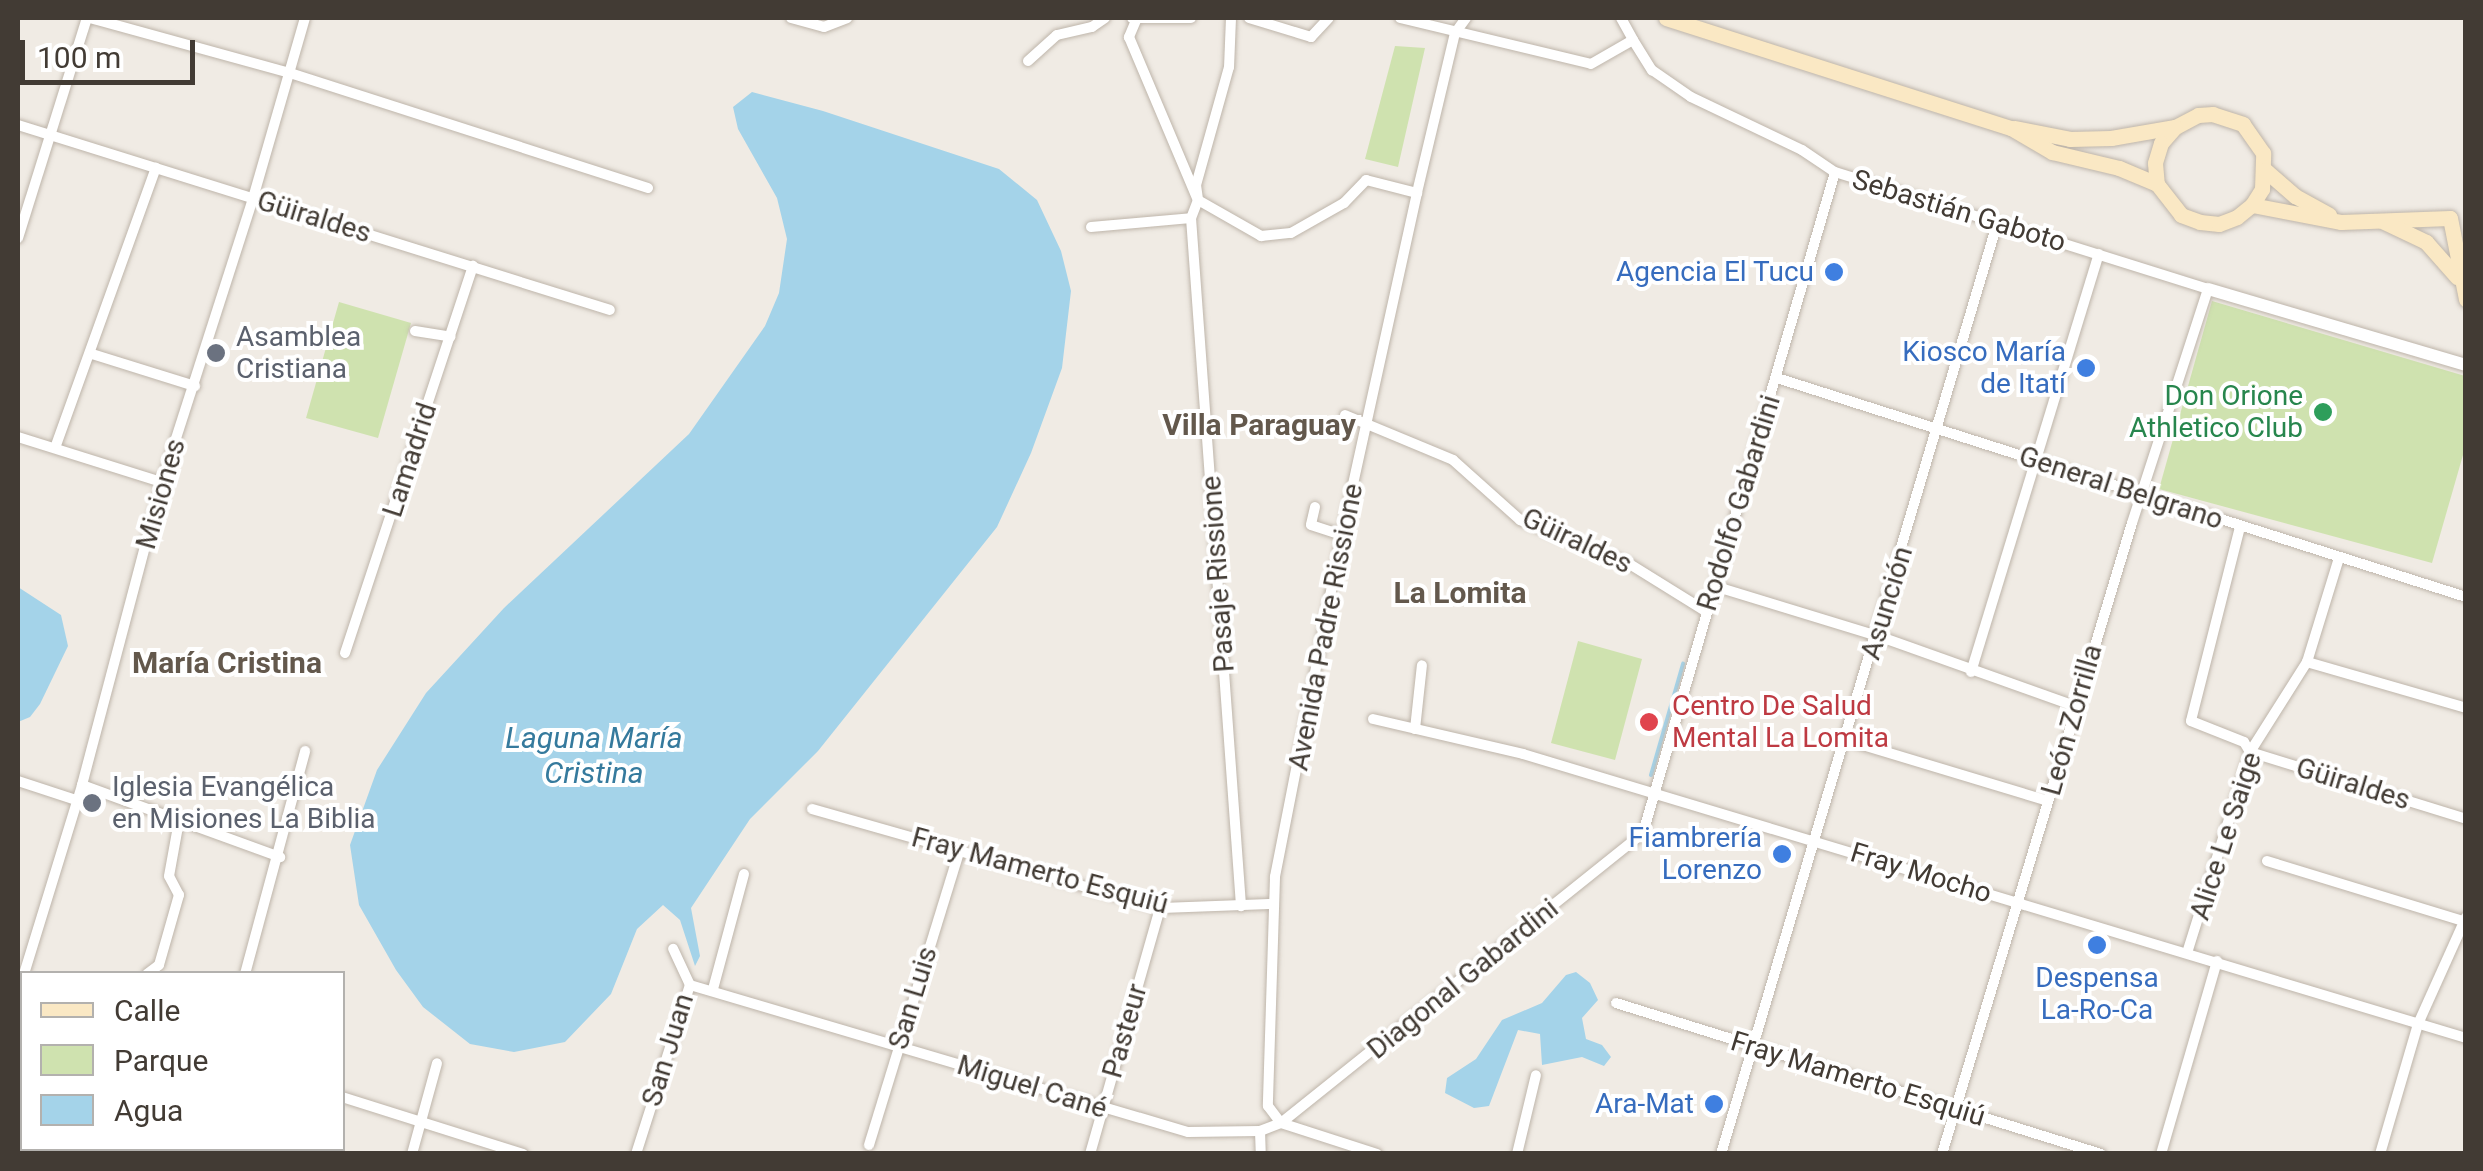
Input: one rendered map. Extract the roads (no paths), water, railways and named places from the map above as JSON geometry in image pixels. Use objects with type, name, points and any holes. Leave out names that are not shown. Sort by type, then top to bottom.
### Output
[{"type":"main road","points":[[1666,18],[2011,128],[2052,152],[2119,168],[2158,184],[2181,215],[2200,222],[2218,224],[2238,217],[2252,205],[2266,170]]},
{"type":"main road","points":[[2011,128],[2040,130],[2070,139],[2111,138],[2174,126],[2198,115],[2229,117],[2255,137],[2266,170],[2296,196],[2341,222]]},
{"type":"main road","points":[[2158,184],[2158,153],[2174,126]]},
{"type":"main road","points":[[2252,205],[2341,222],[2458,216],[2466,299]]},
{"type":"main road","points":[[2382,221],[2426,242],[2463,275]]},
{"type":"street","points":[[18,238],[89,18],[290,73],[648,188]]},
{"type":"street","name":"Misiones","points":[[26,971],[82,785],[162,482],[253,198],[305,18]]},
{"type":"street","points":[[792,18],[824,26],[847,18]]},
{"type":"street","points":[[1028,60],[1057,34],[1092,27],[1105,18]]},
{"type":"street","points":[[1191,18],[1134,18],[1129,37],[1198,200],[1261,236],[1290,232],[1304,225],[1344,203],[1366,180],[1417,193]]},
{"type":"street","name":"Pasaje Rissione","points":[[1231,18],[1229,67],[1196,185],[1198,200],[1191,218],[1241,906]]},
{"type":"street","points":[[1250,18],[1311,36],[1329,18]]},
{"type":"street","points":[[1400,18],[1591,64],[1633,40]]},
{"type":"street","name":"Avenida Padre Rissione","points":[[1281,1123],[1268,1106],[1271,904],[1342,535],[1417,193],[1455,34],[1466,18]]},
{"type":"street","name":"Sebastián Gaboto","points":[[1621,18],[1652,70],[1692,96],[1802,150],[1834,172],[2208,289]]},
{"type":"street","name":"Güiraldes","points":[[18,124],[610,310]]},
{"type":"street","points":[[55,448],[82,364],[92,354],[156,168]]},
{"type":"street","name":"Rodolfo Gabardini","points":[[1643,833],[1834,172]]},
{"type":"street","points":[[1091,227],[1191,218]]},
{"type":"street","name":"Asunción","points":[[1722,1154],[1940,430],[1997,224]]},
{"type":"street","points":[[1971,672],[2099,254]]},
{"type":"street","name":"Lamadrid","points":[[345,653],[473,266]]},
{"type":"street","points":[[2208,289],[2466,365]]},
{"type":"street","name":"León Zorrilla","points":[[1942,1154],[2075,706],[2208,289]]},
{"type":"street","points":[[415,330],[450,337]]},
{"type":"street","points":[[92,354],[195,386]]},
{"type":"street","name":"General Belgrano","points":[[1777,378],[2466,597]]},
{"type":"street","name":"Güiraldes","points":[[1345,415],[1453,460],[1520,520],[1628,563],[1705,612]]},
{"type":"street","points":[[18,437],[162,482]]},
{"type":"street","points":[[1315,507],[1311,525],[1342,535]]},
{"type":"street","name":"Güiraldes","points":[[2240,526],[2190,721],[2244,742],[2250,752],[2466,819]]},
{"type":"street","name":"Alice Le Saige","points":[[2187,953],[2250,752],[2307,662],[2339,558]]},
{"type":"street","points":[[1714,586],[1878,636],[2075,706]]},
{"type":"street","points":[[2307,662],[2466,708]]},
{"type":"street","points":[[1416,728],[1422,665]]},
{"type":"street","name":"Fray Mocho","points":[[1374,719],[1523,754],[2466,1038]]},
{"type":"street","points":[[1846,740],[2048,802]]},
{"type":"street","points":[[246,971],[306,751]]},
{"type":"street","points":[[18,782],[76,800]]},
{"type":"street","points":[[82,785],[280,857]]},
{"type":"street","name":"Fray Mamerto Esquiú","points":[[812,809],[1160,908],[1271,904]]},
{"type":"street","points":[[151,971],[159,965],[179,895],[169,876],[180,822]]},
{"type":"street","name":"Diagonal Gabardini","points":[[1281,1123],[1643,833]]},
{"type":"street","name":"San Luis","points":[[869,1145],[958,852]]},
{"type":"street","points":[[2267,861],[2464,919],[2418,1024],[2380,1154]]},
{"type":"street","name":"San Juan","points":[[713,989],[744,874]]},
{"type":"street","name":"Pasteur","points":[[1090,1154],[1160,908]]},
{"type":"street","name":"San Juan","points":[[636,1154],[690,985],[672,949]]},
{"type":"street","name":"Alice Le Saige","points":[[2161,1154],[2217,962]]},
{"type":"street","name":"Miguel Cané","points":[[690,985],[1188,1132],[1260,1131],[1281,1123]]},
{"type":"street","name":"Fray Mamerto Esquiú","points":[[1616,1003],[2101,1154]]},
{"type":"street","points":[[412,1154],[438,1063]]},
{"type":"street","points":[[1517,1154],[1536,1075]]},
{"type":"street","points":[[345,1097],[524,1154]]},
{"type":"street","points":[[1281,1123],[1377,1154]]},
{"type":"street","points":[[1260,1131],[1260,1154]]},
{"type":"water","name":"Laguna María Cristina","points":[[752,92],[999,169],[1037,200],[1061,251],[1071,291],[1062,368],[1031,453],[997,527],[818,751],[750,819],[691,908],[700,956],[695,966],[680,920],[663,905],[637,929],[611,994],[565,1042],[514,1052],[470,1044],[423,1007],[396,970],[359,905],[350,845],[377,770],[426,693],[504,608],[689,434],[765,326],[779,293],[787,239],[777,198],[738,129],[733,107]]},
{"type":"water","points":[[18,587],[61,615],[68,646],[40,704],[30,717],[18,722]]},
{"type":"water","points":[[1576,972],[1590,983],[1598,1000],[1582,1018],[1586,1039],[1602,1045],[1611,1057],[1604,1066],[1582,1057],[1542,1065],[1540,1034],[1518,1030],[1489,1106],[1474,1108],[1445,1093],[1447,1078],[1476,1059],[1502,1020],[1542,1003],[1566,975]]},
{"type":"waterway","points":[[1651,775],[1683,664]]},
{"type":"place","name":"Agencia El Tucu","points":[[1834,272]]},
{"type":"place","name":"Asamblea Cristiana","points":[[216,353]]},
{"type":"place","name":"Kiosco María de Itatí","points":[[2086,368]]},
{"type":"place","name":"Don Orione Athletico Club","points":[[2323,412]]},
{"type":"place","name":"Centro De Salud Mental La Lomita","points":[[1649,722]]},
{"type":"place","name":"Iglesia Evangélica en Misiones La Biblia","points":[[92,803]]},
{"type":"place","name":"Fiambrería Lorenzo","points":[[1782,854]]},
{"type":"place","name":"Despensa La-Ro-Ca","points":[[2097,945]]},
{"type":"place","name":"Ara-Mat","points":[[1714,1104]]},
{"type":"district","name":"Villa Paraguay","points":[[1259,425]]},
{"type":"district","name":"La Lomita","points":[[1460,593]]},
{"type":"district","name":"María Cristina","points":[[227,663]]}]
